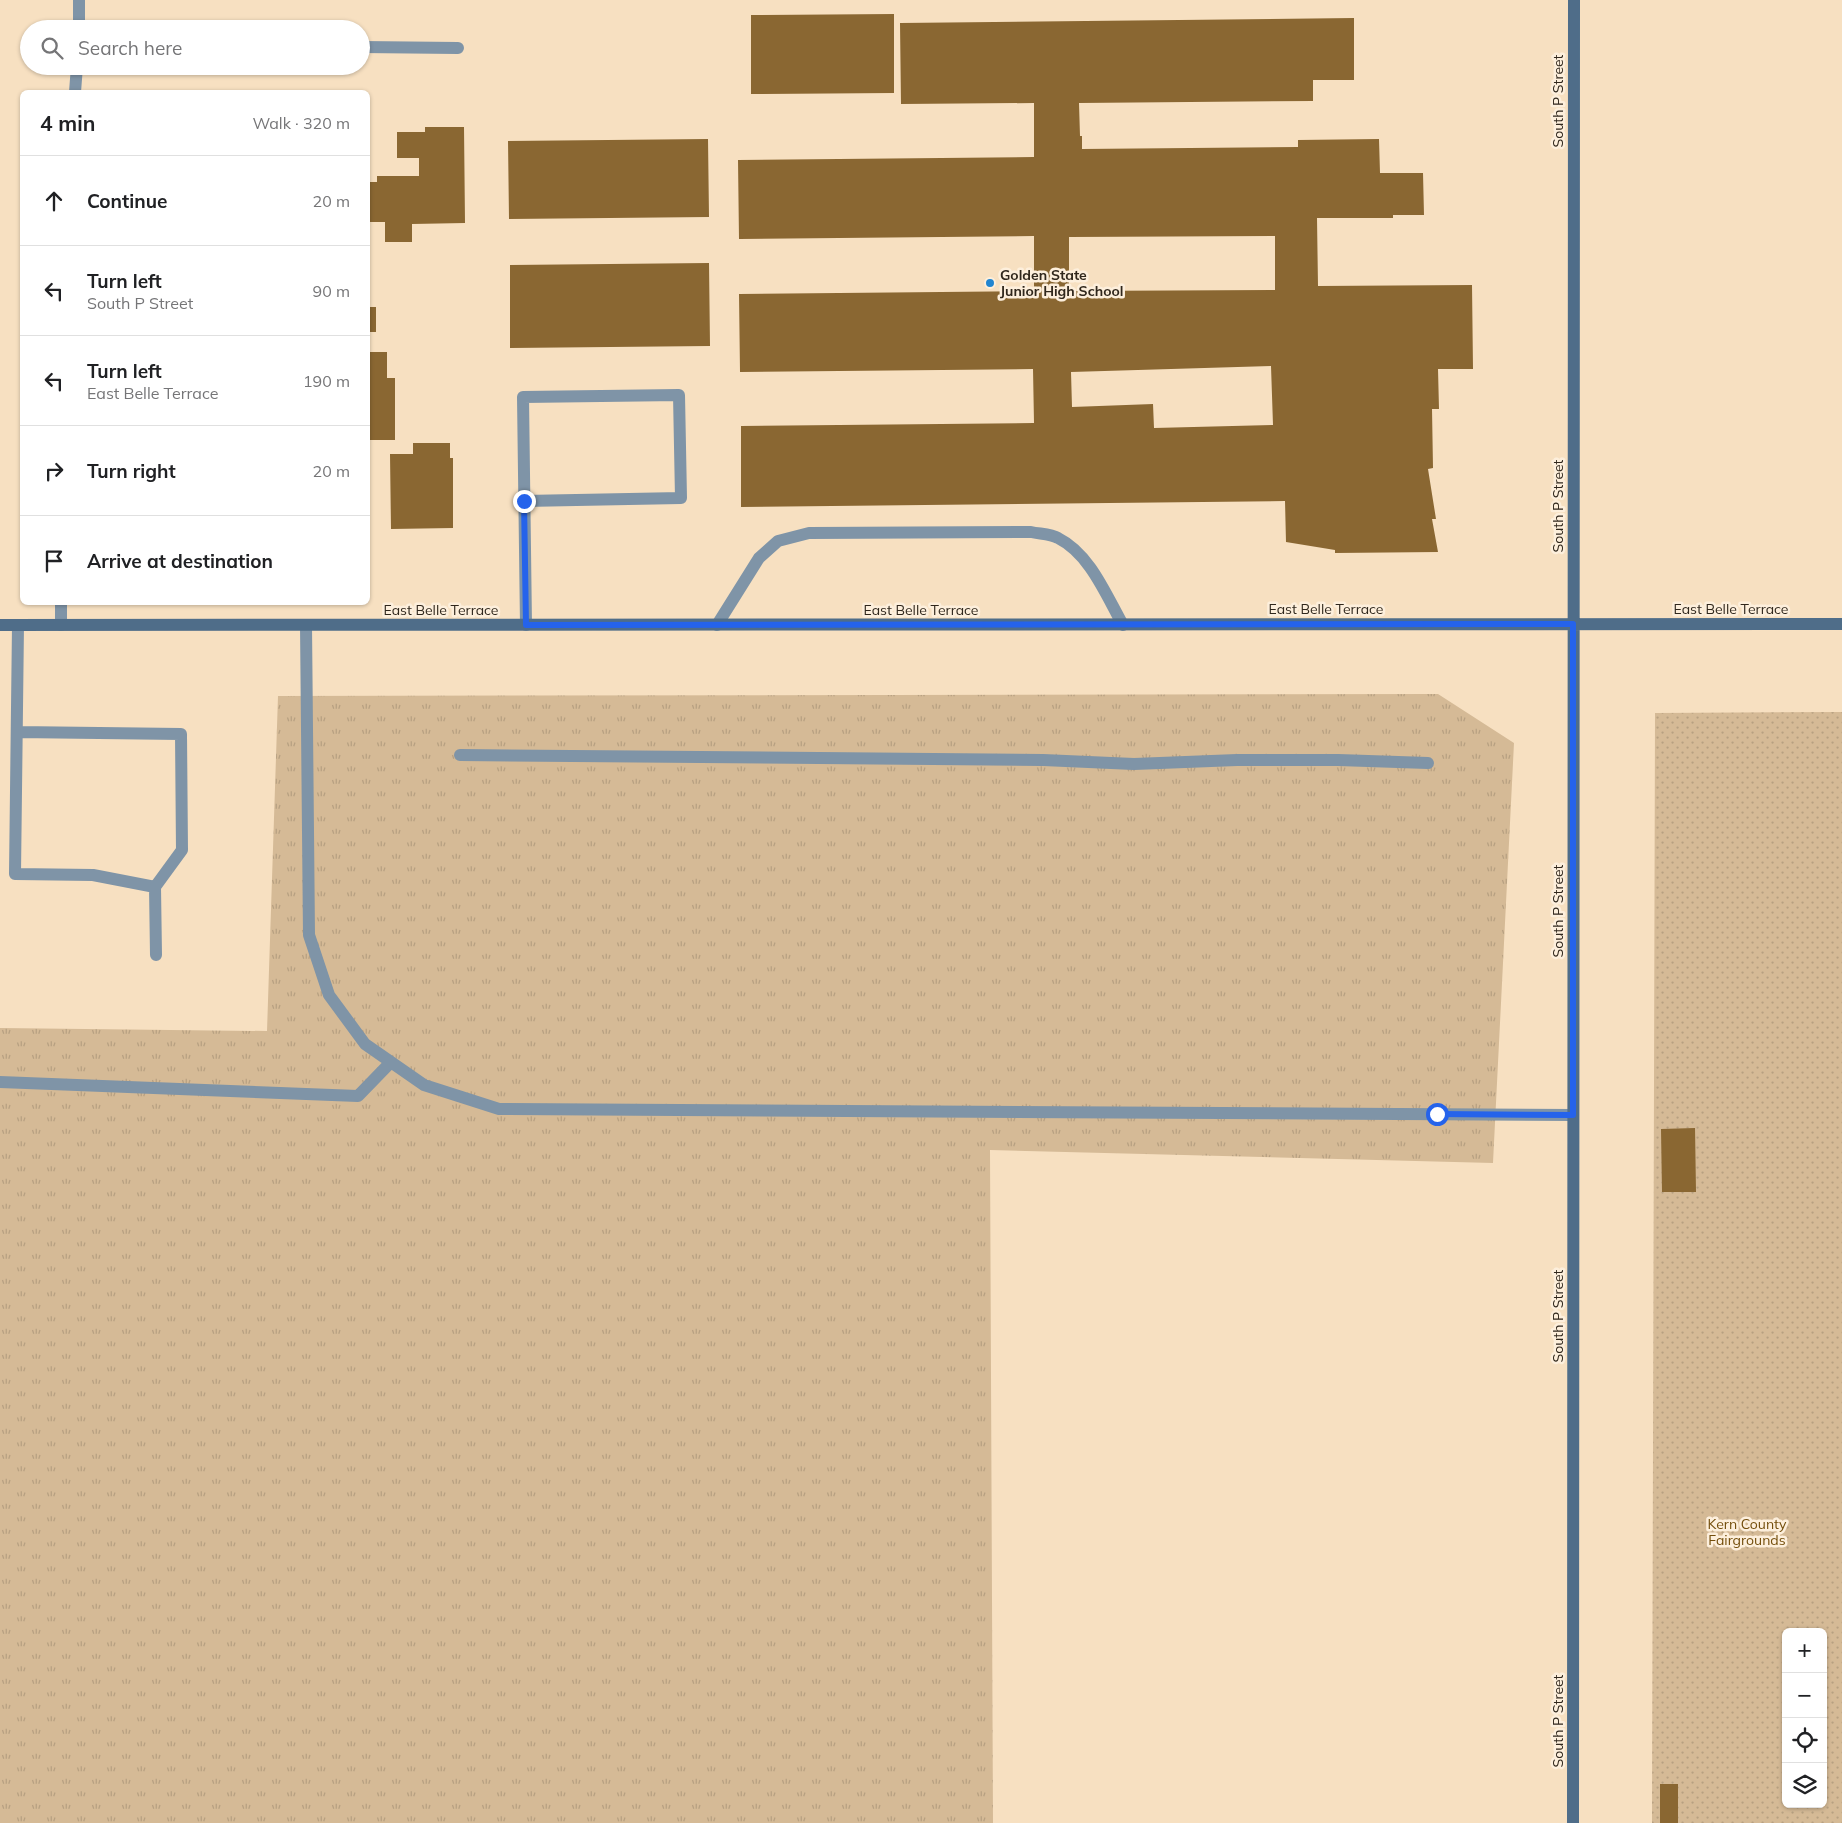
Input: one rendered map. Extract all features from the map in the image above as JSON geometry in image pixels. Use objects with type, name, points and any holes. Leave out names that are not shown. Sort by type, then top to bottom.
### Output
[{"type":"street","points":[[79,0],[79,20]]},
{"type":"street","name":"South P Street","points":[[1573,1823],[1574,0]]},
{"type":"street","points":[[370,47],[458,48]]},
{"type":"street","points":[[75,90],[76,75]]},
{"type":"street","points":[[524,501],[681,498],[679,395],[523,397],[524,501],[526,625]]},
{"type":"street","points":[[717,625],[759,558],[778,541],[809,533],[1031,532],[1056,537],[1075,549],[1088,566],[1123,625]]},
{"type":"street","points":[[61,605],[61,625]]},
{"type":"street","name":"East Belle Terrace","points":[[0,625],[1842,624]]},
{"type":"street","points":[[18,625],[15,874],[93,875],[155,887]]},
{"type":"street","points":[[306,625],[309,935],[329,995],[365,1044],[424,1085],[499,1109],[1573,1115]]},
{"type":"street","points":[[17,732],[182,734],[182,850],[155,887],[156,955]]},
{"type":"street","points":[[460,756],[1033,760],[1134,764],[1236,760],[1338,760],[1428,763]]},
{"type":"street","points":[[0,1082],[358,1096],[391,1062]]},
{"type":"green space","points":[[1438,694],[1514,743],[1493,1163],[990,1150],[993,1823],[0,1823],[0,1028],[267,1031],[278,696]]},
{"type":"green space","name":"Kern County Fairgrounds","points":[[1842,712],[1842,1823],[1652,1823],[1655,713]]},
{"type":"building","points":[[894,14],[894,93],[751,94],[751,15]]},
{"type":"building","points":[[1354,18],[1354,80],[1313,80],[1313,101],[1079,103],[1082,149],[1298,147],[1298,140],[1379,139],[1380,173],[1423,173],[1424,215],[1393,215],[1393,218],[1317,218],[1318,286],[1472,285],[1473,369],[1438,369],[1439,409],[1432,409],[1433,468],[1428,469],[1436,519],[1432,519],[1438,552],[1335,553],[1335,550],[1286,542],[1285,501],[741,507],[741,426],[1034,423],[1033,369],[740,372],[739,294],[1034,291],[1034,236],[739,239],[738,160],[1034,157],[1034,103],[901,104],[900,23]],"holes":[[[1275,236],[1275,290],[1069,291],[1069,237]],[[1271,366],[1273,425],[1154,428],[1153,404],[1072,407],[1071,372]]]},
{"type":"building","points":[[425,127],[464,127],[465,223],[412,224],[412,242],[385,242],[385,222],[370,222],[370,182],[377,182],[377,176],[419,176],[419,158],[397,158],[397,132],[425,132]]},
{"type":"building","points":[[708,139],[709,217],[509,219],[508,141]]},
{"type":"building","points":[[709,263],[710,346],[510,348],[510,265]]},
{"type":"building","points":[[370,307],[376,307],[376,332],[370,332]]},
{"type":"building","points":[[370,352],[387,352],[387,378],[395,378],[395,440],[370,440]]},
{"type":"building","points":[[413,443],[450,443],[450,458],[453,458],[453,528],[391,529],[390,454],[413,454]]},
{"type":"building","points":[[1695,1128],[1696,1192],[1662,1192],[1661,1129]]},
{"type":"building","points":[[1660,1784],[1678,1784],[1678,1823],[1660,1823]]},
{"type":"place","name":"Golden State Junior High School","points":[[990,283]]},
{"type":"route","points":[[524,501],[526,625],[1573,624],[1573,1115],[1437,1114]]}]
